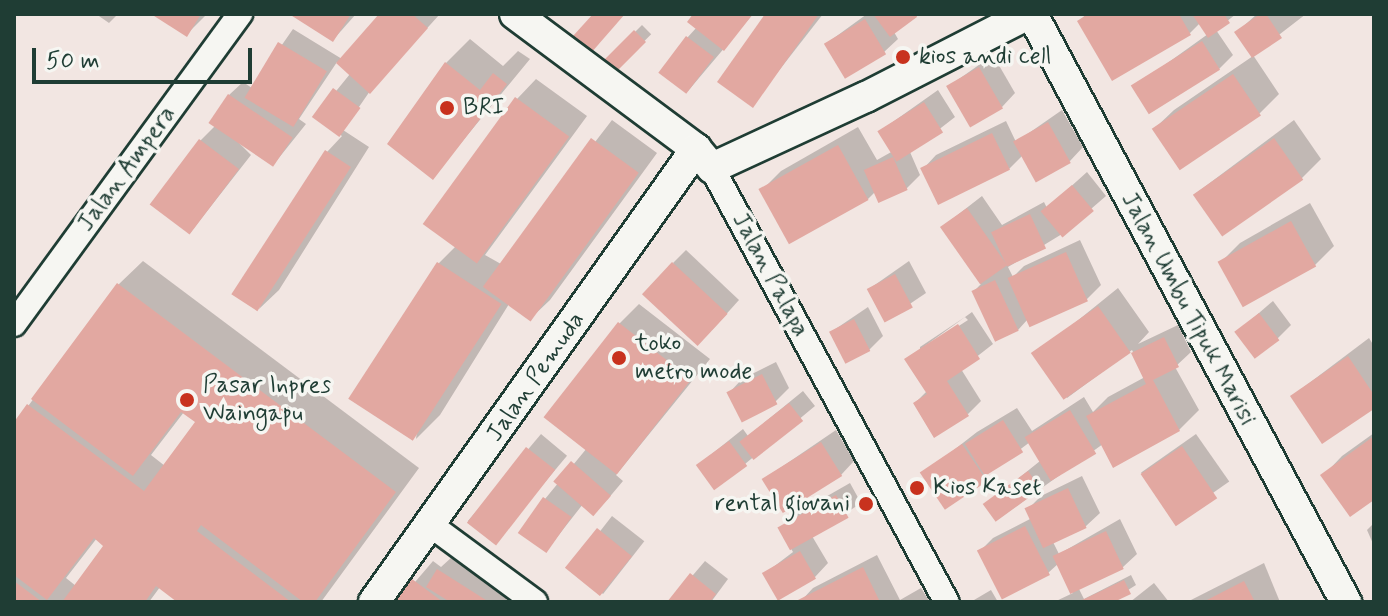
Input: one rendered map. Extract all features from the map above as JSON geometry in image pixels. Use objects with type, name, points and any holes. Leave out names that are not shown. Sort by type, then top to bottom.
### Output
[{"type":"street","name":"Jalan Ampera","points":[[14,324],[240,14]]},
{"type":"street","name":"Jalan Palapa","points":[[515,14],[704,159],[947,602]]},
{"type":"street","points":[[704,159],[866,97],[1030,14]]},
{"type":"street","name":"Jalan Umbu Tipuk Marisi","points":[[1030,14],[1346,602]]},
{"type":"street","name":"Jalan Pemuda","points":[[374,602],[704,159]]},
{"type":"street","points":[[432,526],[535,602]]},
{"type":"building","points":[[151,14],[201,14],[187,37]]},
{"type":"building","points":[[289,14],[351,14],[333,42]]},
{"type":"building","points":[[379,14],[412,14],[428,28],[370,94],[336,63]]},
{"type":"building","points":[[593,14],[625,14],[591,53],[573,36]]},
{"type":"building","points":[[693,14],[753,14],[724,51],[687,22]]},
{"type":"building","points":[[765,14],[819,14],[753,108],[717,82]]},
{"type":"building","points":[[873,14],[916,14],[917,17],[890,37]]},
{"type":"building","points":[[1088,14],[1179,14],[1191,35],[1112,81],[1077,21]]},
{"type":"building","points":[[1192,14],[1224,14],[1230,23],[1208,38]]},
{"type":"building","points":[[1260,14],[1266,14],[1282,38],[1252,58],[1234,32]]},
{"type":"building","points":[[865,19],[886,54],[845,79],[824,44]]},
{"type":"building","points":[[634,30],[646,42],[616,72],[604,60]]},
{"type":"building","points":[[686,36],[714,57],[686,94],[658,73]]},
{"type":"building","points":[[1202,41],[1220,70],[1149,114],[1131,86]]},
{"type":"building","points":[[278,42],[327,71],[293,127],[245,98]]},
{"type":"building","points":[[445,62],[480,90],[493,73],[507,84],[433,180],[387,144]]},
{"type":"building","points":[[979,67],[1003,109],[970,128],[946,86]]},
{"type":"building","points":[[1233,74],[1261,115],[1180,170],[1152,129]]},
{"type":"building","points":[[333,88],[361,108],[339,137],[312,117]]},
{"type":"building","points":[[228,94],[293,138],[273,167],[208,123]]},
{"type":"building","points":[[515,97],[569,136],[477,263],[423,224]]},
{"type":"building","points":[[924,102],[943,133],[896,162],[877,131]]},
{"type":"building","points":[[1048,122],[1071,163],[1036,182],[1013,141]]},
{"type":"building","points":[[992,133],[1010,170],[938,205],[920,168]]},
{"type":"building","points":[[591,138],[639,173],[531,322],[483,287]]},
{"type":"building","points":[[1274,138],[1303,180],[1222,237],[1193,195]]},
{"type":"building","points":[[199,139],[239,169],[190,235],[150,204]]},
{"type":"building","points":[[838,145],[869,200],[789,244],[758,189]]},
{"type":"building","points":[[325,150],[351,167],[257,311],[231,294]]},
{"type":"building","points":[[893,157],[908,190],[878,203],[864,170]]},
{"type":"building","points":[[1072,185],[1094,211],[1062,237],[1041,211]]},
{"type":"building","points":[[967,208],[1007,265],[980,284],[940,227]]},
{"type":"building","points":[[1030,214],[1046,248],[1007,267],[991,232]]},
{"type":"building","points":[[1291,221],[1316,266],[1243,307],[1218,262]]},
{"type":"building","points":[[1066,252],[1088,301],[1029,327],[1008,278]]},
{"type":"building","points":[[437,262],[502,304],[413,441],[348,399]]},
{"type":"building","points":[[672,262],[728,314],[698,346],[642,294]]},
{"type":"building","points":[[895,274],[913,308],[885,323],[867,289]]},
{"type":"building","points":[[995,280],[1019,331],[995,342],[971,291]]},
{"type":"building","name":"Pasar Inpres Waingapu","points":[[117,283],[396,492],[315,602],[303,602],[201,525],[197,531],[291,602],[177,602],[156,586],[145,602],[62,602],[103,546],[94,538],[47,600],[14,575],[14,422],[27,404],[144,491],[195,422],[181,412],[133,476],[31,399]]},
{"type":"building","points":[[1098,306],[1131,353],[1064,400],[1031,353]]},
{"type":"building","points":[[1259,313],[1279,340],[1255,359],[1234,332]]},
{"type":"building","points":[[854,319],[870,351],[845,364],[829,332]]},
{"type":"building","points":[[618,322],[691,379],[617,475],[544,417]]},
{"type":"building","points":[[958,324],[980,359],[947,381],[969,416],[934,438],[913,403],[927,394],[904,359]]},
{"type":"building","points":[[1164,337],[1179,367],[1153,380],[1180,431],[1113,468],[1086,416],[1146,384],[1131,353]]},
{"type":"building","points":[[1348,356],[1374,395],[1374,409],[1322,444],[1290,396]]},
{"type":"building","points":[[762,374],[777,404],[742,422],[726,392]]},
{"type":"building","points":[[789,403],[803,421],[754,460],[739,442]]},
{"type":"building","points":[[1070,410],[1096,454],[1051,481],[1025,437]]},
{"type":"building","points":[[1003,420],[1023,452],[985,476],[965,444]]},
{"type":"building","points":[[1374,436],[1374,500],[1350,517],[1320,475]]},
{"type":"building","points":[[729,441],[747,466],[714,490],[696,465]]},
{"type":"building","points":[[821,442],[842,476],[783,513],[762,479]]},
{"type":"building","points":[[962,444],[987,481],[945,510],[920,473]]},
{"type":"building","points":[[1182,446],[1217,498],[1176,526],[1141,474]]},
{"type":"building","points":[[526,447],[555,470],[496,545],[467,523]]},
{"type":"building","points":[[571,461],[611,496],[593,516],[553,481]]},
{"type":"building","points":[[1028,471],[1041,489],[996,522],[983,504]]},
{"type":"building","points":[[1068,488],[1087,528],[1043,548],[1024,508]]},
{"type":"building","points":[[836,495],[849,518],[790,550],[777,527]]},
{"type":"building","points":[[543,497],[572,517],[546,553],[518,533]]},
{"type":"building","points":[[1025,526],[1050,575],[1002,600],[977,551]]},
{"type":"building","points":[[597,528],[632,556],[600,596],[565,568]]},
{"type":"building","points":[[1106,531],[1124,569],[1070,594],[1053,556]]},
{"type":"building","points":[[800,551],[816,579],[778,601],[762,573]]},
{"type":"building","points":[[863,567],[880,602],[794,602]]},
{"type":"building","points":[[437,569],[489,602],[450,602],[426,587]]},
{"type":"building","points":[[690,573],[716,594],[710,602],[667,602]]},
{"type":"building","points":[[412,579],[443,602],[395,602]]},
{"type":"building","points":[[1124,580],[1131,594],[1114,602],[1078,602]]},
{"type":"building","points":[[14,581],[42,602],[14,602]]},
{"type":"building","points":[[1244,581],[1255,602],[1203,602]]},
{"type":"place","name":"kios andi cell","points":[[903,57]]},
{"type":"place","name":"BRI","points":[[447,108]]},
{"type":"place","name":"toko metro mode","points":[[619,358]]},
{"type":"place","name":"Pasar Inpres Waingapu","points":[[187,400]]},
{"type":"place","name":"Kios Kaset","points":[[917,488]]},
{"type":"place","name":"rental giovani","points":[[866,504]]}]
